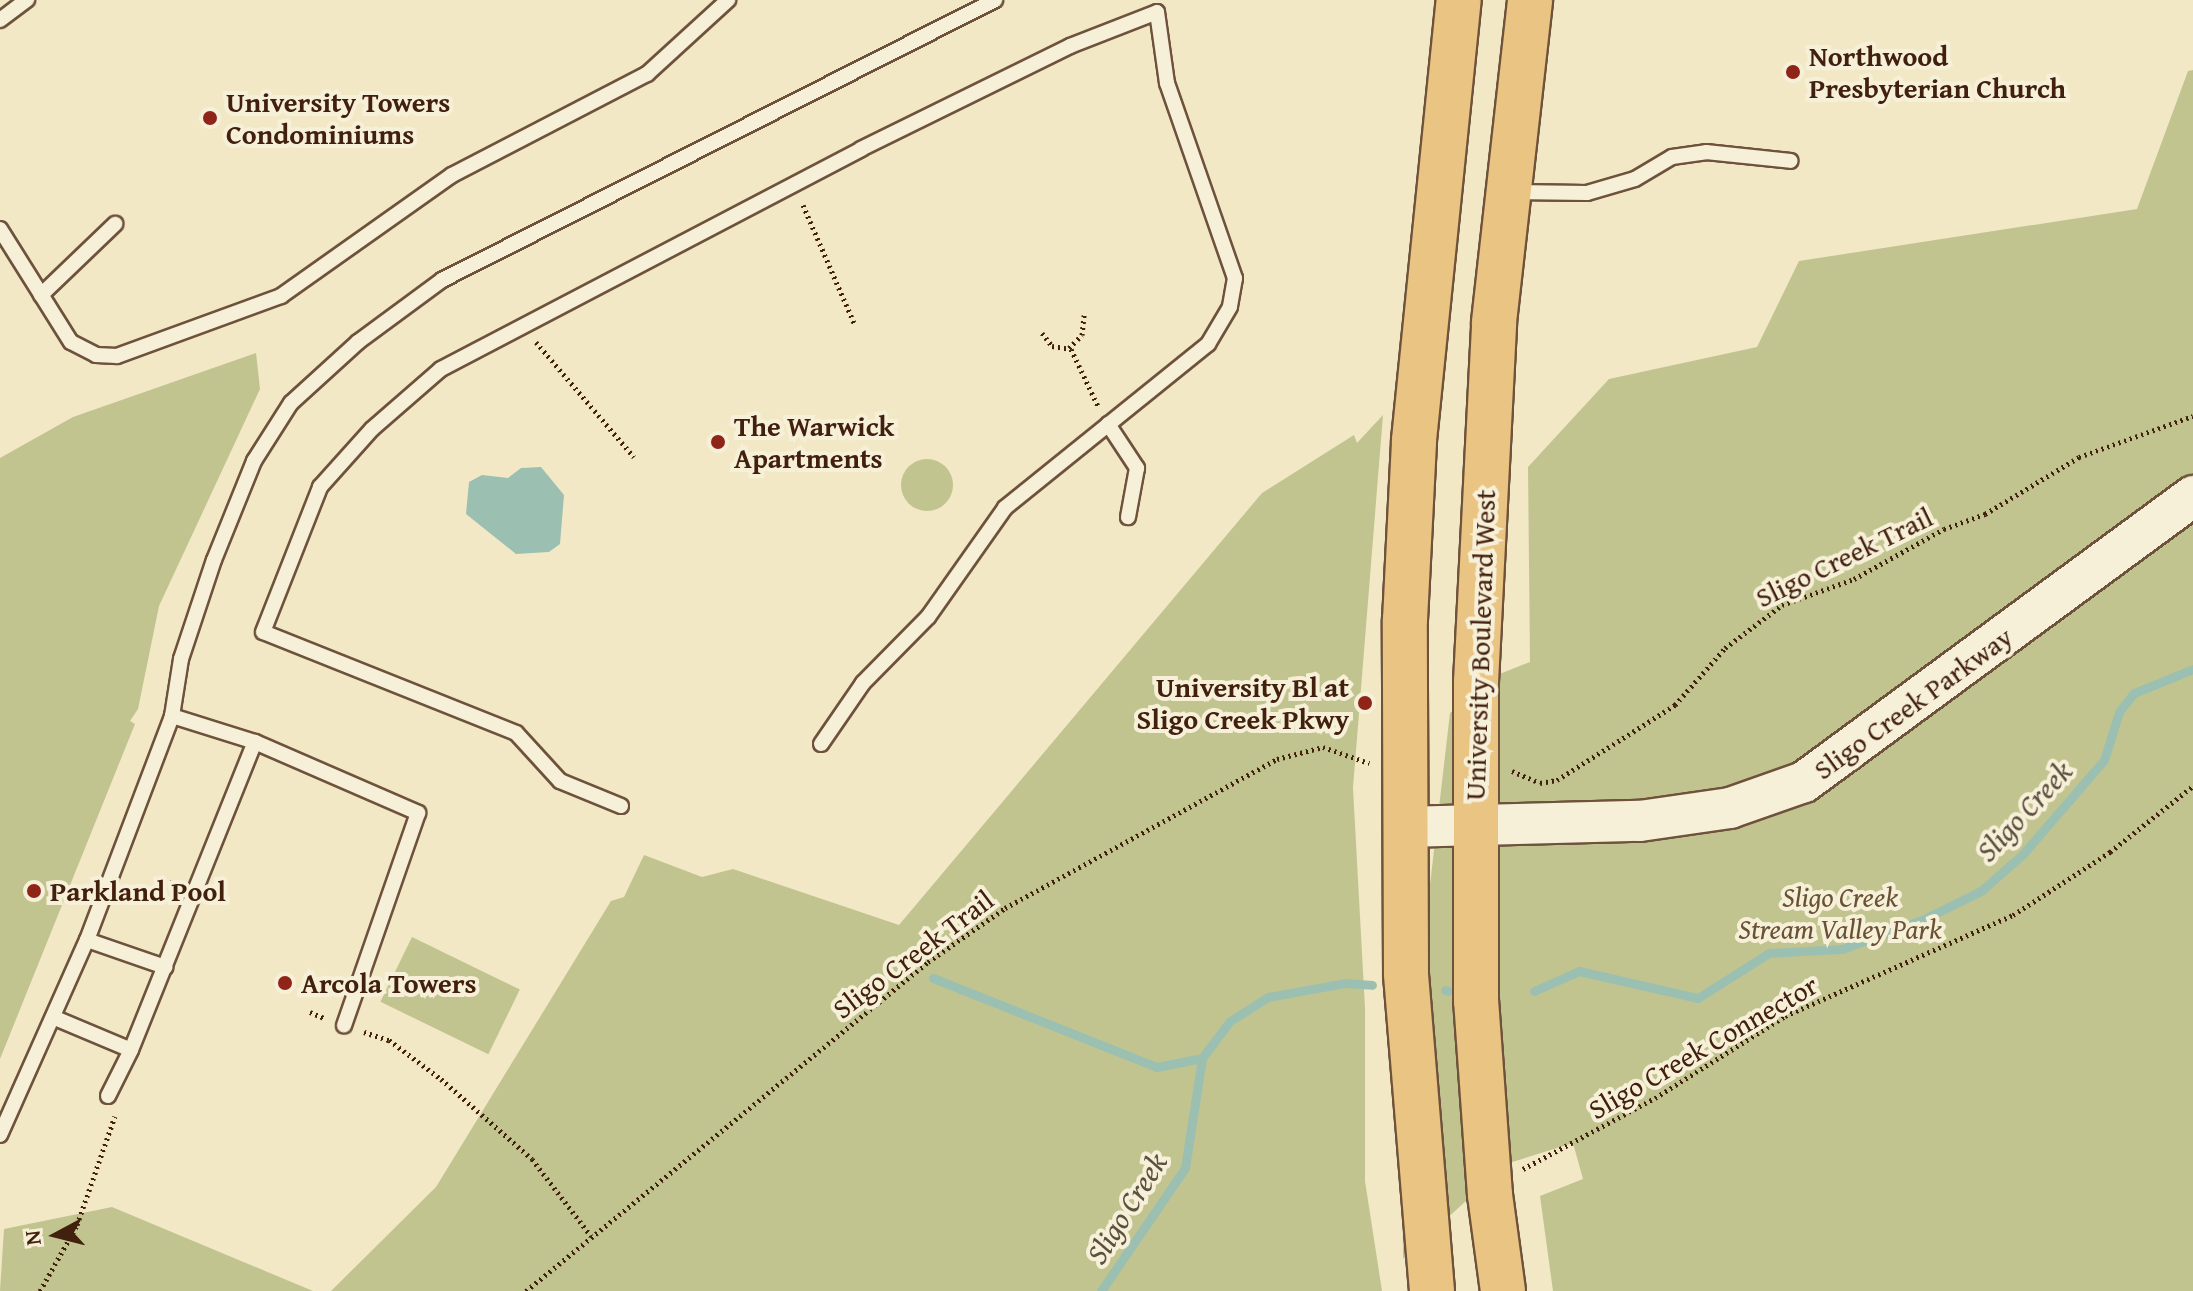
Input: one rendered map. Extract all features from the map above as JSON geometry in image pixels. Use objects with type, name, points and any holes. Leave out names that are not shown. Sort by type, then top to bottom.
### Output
[{"type":"main road","points":[[1432,1291],[1406,973],[1405,620],[1414,440],[1459,0]]},
{"type":"main road","name":"University Boulevard West","points":[[1503,1291],[1490,1195],[1476,1001],[1475,824],[1483,513],[1509,191],[1530,0]]},
{"type":"street","name":"Sligo Creek Parkway","points":[[1404,827],[1640,821],[1730,808],[1804,782],[2193,496]]},
{"type":"lane","points":[[0,20],[27,0]]},
{"type":"lane","points":[[0,229],[71,342],[96,355],[117,356],[233,318],[312,277],[378,224],[452,175],[647,74],[728,0]]},
{"type":"lane","points":[[0,1135],[55,1018],[172,716],[181,659],[254,461],[291,403],[358,342],[442,280],[536,229],[995,0]]},
{"type":"lane","points":[[621,806],[560,781],[516,733],[263,632],[320,487],[372,429],[441,369],[861,149],[1155,6],[1167,83],[1235,278],[1230,307],[1208,344],[1005,508],[928,617],[863,683],[821,744]]},
{"type":"lane","points":[[1509,191],[1587,193],[1635,179],[1672,157],[1706,152],[1791,161]]},
{"type":"lane","points":[[41,295],[115,224]]},
{"type":"lane","points":[[1108,424],[1137,468],[1128,517]]},
{"type":"lane","points":[[172,716],[255,742],[418,813],[344,1026]]},
{"type":"lane","points":[[108,1096],[131,1050],[255,742]]},
{"type":"lane","points":[[87,940],[165,967]]},
{"type":"lane","points":[[55,1018],[131,1050]]},
{"type":"path","points":[[810,220],[855,325]]},
{"type":"path","points":[[1069,349],[1082,335],[1084,315]]},
{"type":"path","points":[[1042,333],[1052,346],[1069,349]]},
{"type":"path","points":[[1069,349],[1085,383]]},
{"type":"path","points":[[544,356],[634,457]]},
{"type":"path","name":"Sligo Creek Trail","points":[[1506,761],[1528,780],[1557,780],[1675,705],[1725,648],[1782,605],[1846,583],[1944,529],[1985,514],[2079,457],[2193,416]]},
{"type":"path","name":"Sligo Creek Trail","points":[[526,1291],[928,962],[1005,908],[1277,759],[1323,747],[1372,765]]},
{"type":"path","name":"Sligo Creek Connector","points":[[1519,1170],[1589,1137],[1785,1016],[2013,915],[2099,860],[2193,786]]},
{"type":"path","points":[[344,1026],[389,1040],[441,1079],[532,1159],[591,1236]]},
{"type":"path","points":[[40,1291],[89,1194],[116,1113],[108,1096]]},
{"type":"green space","name":"Sligo Creek Stream Valley Park","points":[[2193,70],[2193,1291],[1553,1291],[1540,1196],[1583,1179],[1573,1143],[1506,1164],[1403,1259],[1402,1125],[1450,713],[1497,675],[1530,662],[1528,467],[1609,379],[1757,347],[1799,261],[2137,209],[2188,71]]},
{"type":"green space","points":[[256,353],[260,389],[159,606],[138,709],[130,721],[135,724],[0,1059],[0,458],[73,417]]},
{"type":"green space","points":[[1383,415],[1353,788],[1365,1008],[1365,1181],[1382,1291],[331,1291],[436,1187],[611,901],[624,897],[644,855],[702,877],[733,869],[899,925],[1262,493],[1354,435],[1357,443]]},
{"type":"green space","points":[[927,459],[945,467],[953,485],[945,503],[927,511],[909,503],[901,485],[909,467]]},
{"type":"green space","points":[[412,937],[520,990],[488,1054],[380,1002]]},
{"type":"green space","points":[[112,1207],[313,1291],[0,1291],[4,1229]]},
{"type":"shaded area","points":[[541,467],[564,495],[560,544],[549,552],[516,554],[466,514],[469,482],[482,475],[508,478],[521,468]]},
{"type":"waterway","name":"Sligo Creek","points":[[1534,991],[1579,971],[1698,998],[1769,953],[1842,949],[1922,920],[1981,891],[2022,855],[2104,760],[2119,712],[2134,693],[2193,669]]},
{"type":"waterway","points":[[933,978],[1157,1067],[1202,1058]]},
{"type":"waterway","name":"Sligo Creek","points":[[1101,1291],[1185,1168],[1202,1058],[1230,1021],[1268,997],[1345,983],[1372,985]]},
{"type":"place","name":"Northwood Presbyterian Church","points":[[1793,72]]},
{"type":"place","name":"University Towers Condominiums","points":[[210,118]]},
{"type":"place","name":"The Warwick Apartments","points":[[718,442]]},
{"type":"place","name":"University Bl at Sligo Creek Pkwy","points":[[1365,703]]},
{"type":"place","name":"Parkland Pool","points":[[34,891]]},
{"type":"place","name":"Arcola Towers","points":[[285,983]]}]
